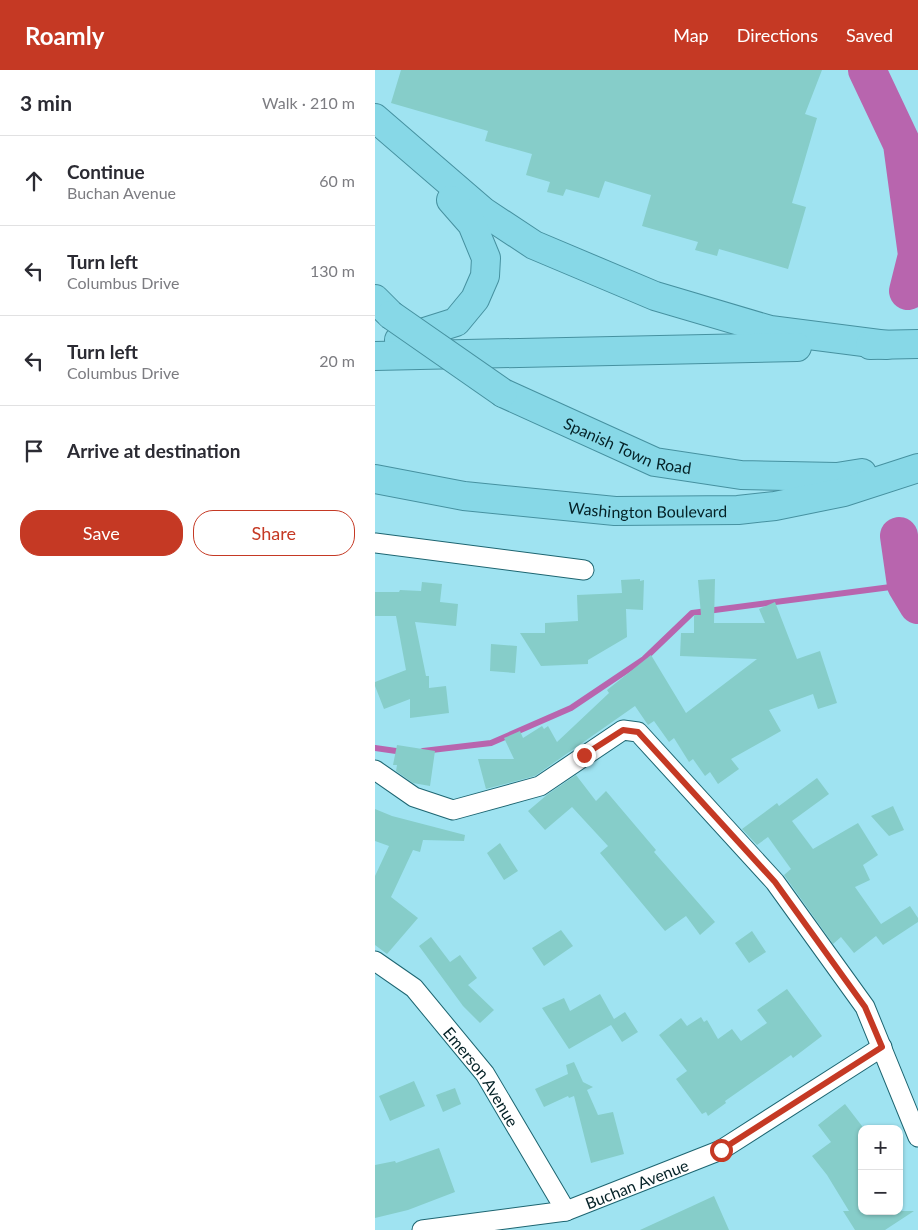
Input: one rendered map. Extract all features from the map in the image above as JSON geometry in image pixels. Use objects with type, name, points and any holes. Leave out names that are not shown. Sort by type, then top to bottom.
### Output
[{"type":"highway","points":[[375,118],[484,212],[534,245],[655,296],[770,330],[887,345]]},
{"type":"highway","points":[[375,341],[404,340],[456,322],[475,299],[485,276],[486,258],[472,224],[403,143]]},
{"type":"highway","name":"Spanish Town Road","points":[[383,307],[503,393],[655,462],[741,475],[837,477],[918,467]]},
{"type":"highway","points":[[375,356],[918,344]]},
{"type":"highway","name":"Washington Boulevard","points":[[375,479],[463,496],[615,511],[738,510],[775,506],[844,492],[918,467]]},
{"type":"street","points":[[375,543],[584,570]]},
{"type":"street","points":[[375,770],[415,797],[453,810],[540,786],[623,730],[638,732],[775,882],[865,1007],[918,1137]]},
{"type":"street","name":"Emerson Avenue","points":[[375,961],[414,988],[485,1074],[566,1211]]},
{"type":"street","name":"Buchan Avenue","points":[[422,1230],[566,1211],[721,1150],[882,1047]]},
{"type":"building","points":[[401,70],[822,70],[805,114],[817,118],[792,203],[806,207],[788,269],[719,249],[717,256],[695,250],[698,242],[642,226],[651,195],[605,181],[599,198],[566,189],[563,196],[547,192],[550,182],[526,175],[532,154],[485,141],[488,131],[391,103]]},
{"type":"building","points":[[640,579],[640,581],[644,580],[643,610],[626,609],[627,637],[588,660],[588,664],[541,666],[520,633],[545,633],[545,623],[578,621],[577,595],[622,593],[621,580]]},
{"type":"building","points":[[715,579],[714,623],[765,623],[759,609],[775,602],[797,659],[820,651],[837,703],[818,709],[813,694],[769,710],[781,731],[731,759],[739,769],[718,784],[710,772],[705,776],[693,759],[689,762],[674,738],[669,742],[654,721],[648,725],[635,706],[535,776],[486,789],[478,759],[514,759],[504,738],[520,731],[523,738],[542,726],[544,729],[548,726],[557,742],[609,693],[607,690],[651,655],[686,713],[757,659],[680,656],[681,633],[694,633],[694,615],[701,615],[698,580]]},
{"type":"building","points":[[422,582],[442,584],[440,602],[458,604],[456,626],[415,622],[426,676],[429,676],[429,688],[446,686],[449,713],[410,718],[410,699],[384,709],[375,686],[375,682],[406,670],[396,616],[375,616],[375,592],[421,591]]},
{"type":"building","points":[[491,644],[517,646],[515,673],[490,671]]},
{"type":"building","points":[[397,745],[435,751],[430,786],[413,783],[396,771],[397,765],[393,765]]},
{"type":"building","points":[[576,775],[596,801],[606,791],[656,850],[654,852],[715,922],[700,935],[686,916],[665,931],[600,853],[608,846],[572,807],[545,830],[528,811],[548,794]]},
{"type":"building","points":[[817,778],[829,794],[792,821],[813,849],[858,823],[878,855],[863,865],[870,880],[855,887],[881,924],[910,906],[918,918],[918,922],[883,945],[876,936],[854,953],[841,937],[833,944],[784,875],[791,869],[768,837],[757,845],[742,829],[777,803],[779,806]]},
{"type":"building","points":[[893,806],[904,830],[889,836],[871,816]]},
{"type":"building","points":[[375,809],[392,816],[465,835],[464,841],[423,840],[420,852],[413,850],[391,897],[418,918],[387,954],[375,945],[375,876],[389,846],[375,841]]},
{"type":"building","points":[[500,843],[518,871],[504,880],[487,853]]},
{"type":"building","points":[[561,930],[573,946],[544,966],[532,948]]},
{"type":"building","points":[[752,931],[766,952],[749,963],[735,943]]},
{"type":"building","points":[[431,937],[450,962],[460,955],[477,978],[468,985],[494,1010],[480,1023],[463,1006],[419,946]]},
{"type":"building","points":[[787,989],[822,1036],[793,1058],[791,1055],[725,1101],[726,1103],[708,1116],[706,1112],[702,1114],[676,1079],[687,1071],[659,1035],[681,1018],[687,1026],[701,1017],[704,1022],[707,1020],[718,1039],[732,1029],[741,1041],[767,1023],[757,1010]]},
{"type":"building","points":[[600,994],[614,1019],[625,1012],[638,1032],[622,1042],[611,1025],[569,1049],[542,1008],[564,998],[570,1011]]},
{"type":"building","points":[[574,1062],[583,1082],[593,1087],[587,1090],[598,1115],[613,1112],[624,1154],[591,1163],[574,1096],[569,1098],[568,1096],[544,1107],[535,1089],[568,1074],[566,1065]]},
{"type":"building","points":[[414,1081],[425,1106],[390,1121],[379,1096]]},
{"type":"building","points":[[455,1088],[461,1104],[443,1112],[436,1095]]},
{"type":"building","points":[[845,1104],[861,1125],[858,1125],[858,1215],[903,1215],[903,1211],[914,1211],[885,1230],[855,1230],[843,1211],[849,1211],[827,1175],[812,1156],[831,1142],[818,1125]]},
{"type":"building","points":[[439,1148],[455,1192],[408,1210],[375,1218],[375,1165],[395,1161],[396,1163]]},
{"type":"building","points":[[714,1196],[729,1230],[640,1230]]},
{"type":"waterway","points":[[867,70],[902,144],[917,255],[908,291]]},
{"type":"waterway","points":[[899,536],[906,585],[918,605]]},
{"type":"waterway","points":[[423,751],[491,743],[571,708],[644,659],[692,613],[906,585]]},
{"type":"waterway","points":[[375,748],[403,752]]},
{"type":"route","points":[[584,755],[623,730],[638,732],[775,882],[865,1007],[882,1047],[721,1150]]}]
